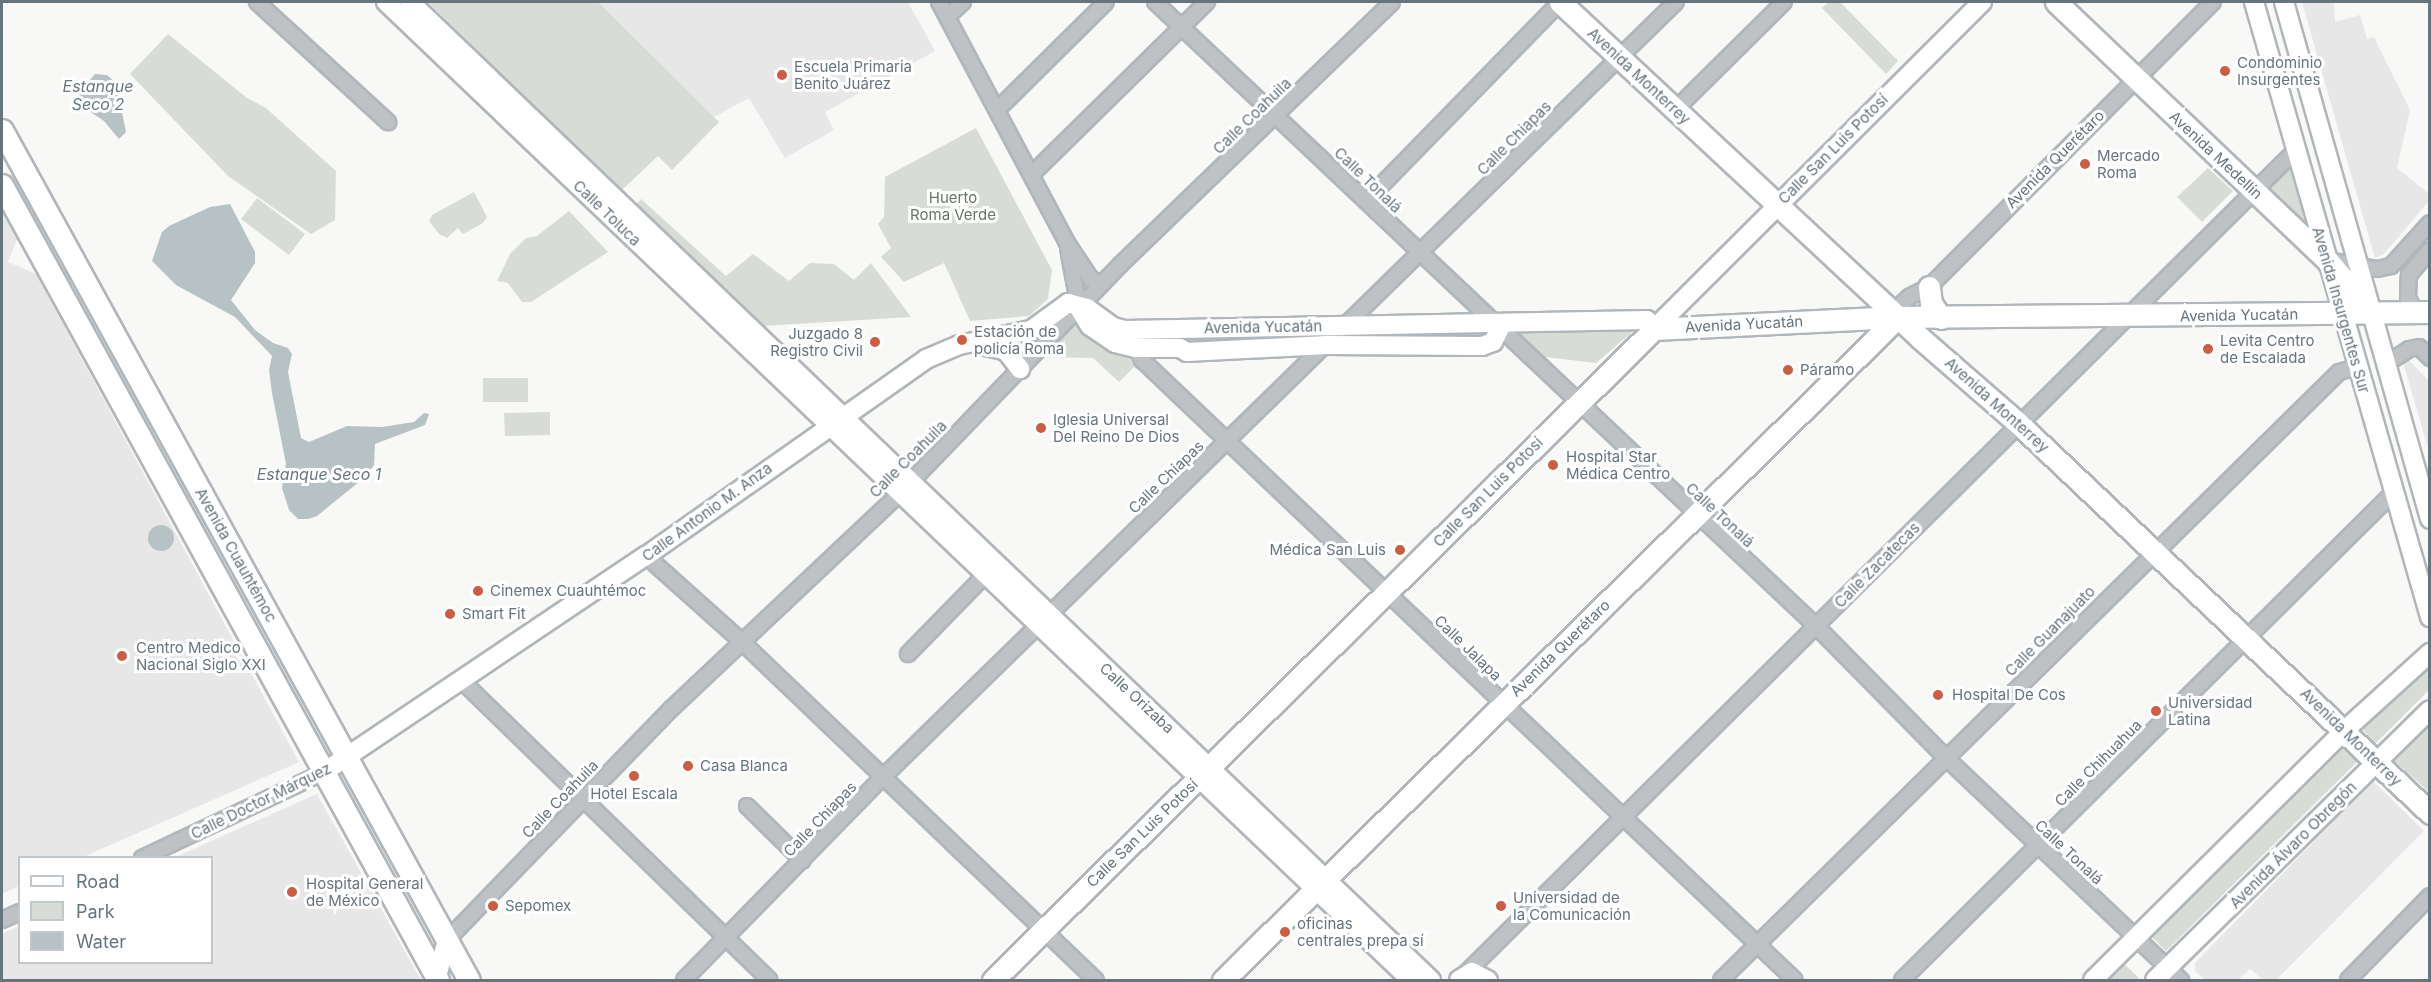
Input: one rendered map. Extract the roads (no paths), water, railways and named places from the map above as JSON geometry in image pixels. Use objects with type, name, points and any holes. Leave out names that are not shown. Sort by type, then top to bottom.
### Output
[{"type":"main road","name":"Avenida Monterrey","points":[[1560,2],[1895,315],[2019,424],[2345,730],[2430,813]]},
{"type":"main road","name":"Avenida Medellín","points":[[2056,2],[2326,260],[2372,313]]},
{"type":"main road","name":"Avenida Cuauhtémoc","points":[[2,130],[469,981]]},
{"type":"main road","name":"Avenida Cuauhtémoc","points":[[2,185],[437,980]]},
{"type":"main road","points":[[1853,319],[1862,306],[1862,284]]},
{"type":"main road","points":[[1929,287],[1931,303],[1941,318]]},
{"type":"main road","name":"Avenida Yucatán","points":[[1654,329],[1895,315],[1941,318],[2422,313]]},
{"type":"main road","name":"Avenida Querétaro","points":[[1223,981],[1696,515],[1895,315]]},
{"type":"main road","name":"Calle San Luis Potosí","points":[[993,981],[1654,329]]},
{"type":"street","points":[[257,2],[388,122]]},
{"type":"street","name":"Calle Toluca","points":[[386,2],[549,147],[835,421]]},
{"type":"street","name":"Calle Toluca","points":[[410,2],[549,147]]},
{"type":"street","points":[[939,2],[996,110],[1033,173],[1067,243],[1091,279],[1102,284]]},
{"type":"street","points":[[947,17],[963,2]]},
{"type":"street","points":[[996,110],[1106,2]]},
{"type":"street","name":"Calle Tonalá","points":[[1155,2],[1578,404],[1816,626],[1945,757],[2137,938],[2168,977]]},
{"type":"street","points":[[1033,173],[1207,2]]},
{"type":"street","name":"Calle Coahuila","points":[[447,940],[583,799],[741,641],[905,487],[1102,284],[1392,2]]},
{"type":"street","points":[[1366,201],[1560,2]]},
{"type":"street","name":"Calle Chiapas","points":[[684,981],[884,776],[1328,345],[1676,2]]},
{"type":"street","points":[[1675,110],[1784,2]]},
{"type":"street","name":"Calle San Luis Potosí","points":[[1654,329],[1982,2]]},
{"type":"street","name":"Avenida Querétaro","points":[[1895,315],[1909,297],[1929,287],[2213,2]]},
{"type":"street","name":"Avenida Insurgentes Sur","points":[[2254,2],[2430,617]]},
{"type":"street","name":"Avenida Insurgentes Sur","points":[[2284,2],[2430,519]]},
{"type":"street","name":"Calle Zacatecas","points":[[1463,977],[2296,150]]},
{"type":"street","points":[[2326,260],[2359,266],[2391,266],[2430,223]]},
{"type":"street","points":[[1067,243],[1079,308]]},
{"type":"street","points":[[2422,313],[2408,298],[2409,275],[2430,250]]},
{"type":"street","name":"Calle Antonio M. Anza","points":[[346,758],[646,556],[926,359],[972,343],[1031,330],[1068,303],[1079,308]]},
{"type":"street","name":"Avenida Yucatán","points":[[1079,308],[1087,308],[1134,339],[1268,350],[1274,346],[1482,346],[1492,342],[1496,325]]},
{"type":"street","name":"Avenida Yucatán","points":[[1134,339],[1346,325],[1496,325],[1647,320],[1654,329]]},
{"type":"street","name":"Calle Jalapa","points":[[1134,339],[1142,360],[1795,981]]},
{"type":"street","points":[[972,343],[1006,351],[1020,369]]},
{"type":"street","points":[[2386,364],[2409,349],[2419,347],[2430,358]]},
{"type":"street","name":"Calle Guanajuato","points":[[1721,981],[2154,551],[2339,372],[2358,367]]},
{"type":"street","name":"Calle Orizaba","points":[[835,421],[1320,884],[1411,981]]},
{"type":"street","name":"Calle Orizaba","points":[[905,487],[985,575],[1043,620]]},
{"type":"street","name":"Calle Chihuahua","points":[[1902,981],[2394,492]]},
{"type":"street","points":[[646,556],[741,641],[884,776],[1096,981]]},
{"type":"street","points":[[908,654],[985,575]]},
{"type":"street","points":[[2093,981],[2345,730],[2430,653]]},
{"type":"street","points":[[462,681],[769,981]]},
{"type":"street","name":"Avenida Álvaro Obregón","points":[[2168,977],[2377,761],[2430,710]]},
{"type":"street","name":"Calle Doctor Márquez","points":[[146,856],[324,772],[346,758]]},
{"type":"street","points":[[747,806],[803,861]]},
{"type":"street","name":"Calle Orizaba","points":[[1320,884],[1431,981]]},
{"type":"street","points":[[2348,981],[2430,896]]},
{"type":"street","points":[[2,920],[18,913]]},
{"type":"street","points":[[437,980],[447,940]]},
{"type":"street","points":[[1463,977],[1476,972],[1488,981]]},
{"type":"water","name":"Estanque Seco 2","points":[[95,74],[107,75],[116,83],[126,132],[119,139],[104,121],[77,103],[77,95]]},
{"type":"water","name":"Estanque Seco 1","points":[[230,204],[255,252],[255,263],[231,300],[255,330],[273,343],[288,348],[292,354],[288,372],[301,438],[309,442],[347,426],[382,427],[414,422],[424,413],[429,414],[425,425],[375,444],[374,465],[365,477],[317,516],[308,519],[298,519],[289,510],[282,488],[286,464],[269,370],[272,356],[235,317],[176,285],[152,261],[162,232],[169,226],[210,207]]},
{"type":"water","points":[[161,525],[170,529],[174,538],[170,547],[161,551],[152,547],[148,538],[152,529]]},
{"type":"place","name":"Condominio Insurgentes","points":[[2225,71]]},
{"type":"place","name":"Escuela Primaria Benito Juárez","points":[[782,75]]},
{"type":"place","name":"Mercado Roma","points":[[2085,164]]},
{"type":"place","name":"Estación de policía Roma","points":[[962,340]]},
{"type":"place","name":"Juzgado 8 Registro Civil","points":[[875,342]]},
{"type":"place","name":"Levita Centro de Escalada","points":[[2208,349]]},
{"type":"place","name":"Páramo","points":[[1788,370]]},
{"type":"place","name":"Iglesia Universal Del Reino De Dios","points":[[1041,428]]},
{"type":"place","name":"Hospital Star Médica Centro","points":[[1553,465]]},
{"type":"place","name":"Médica San Luis","points":[[1400,550]]},
{"type":"place","name":"Cinemex Cuauhtémoc","points":[[478,591]]},
{"type":"place","name":"Smart Fit","points":[[450,614]]},
{"type":"place","name":"Centro Medico Nacional Siglo XXI","points":[[122,656]]},
{"type":"place","name":"Hospital De Cos","points":[[1938,695]]},
{"type":"place","name":"Universidad Latina","points":[[2156,711]]},
{"type":"place","name":"Casa Blanca","points":[[688,766]]},
{"type":"place","name":"Hotel Escala","points":[[634,776]]},
{"type":"place","name":"Hospital General de México","points":[[292,892]]},
{"type":"place","name":"Sepomex","points":[[493,906]]},
{"type":"place","name":"Universidad de la Comunicación","points":[[1501,906]]},
{"type":"place","name":"oficinas centrales prepa sí","points":[[1285,932]]},
{"type":"park label","name":"Huerto Roma Verde","points":[[953,206]]}]
